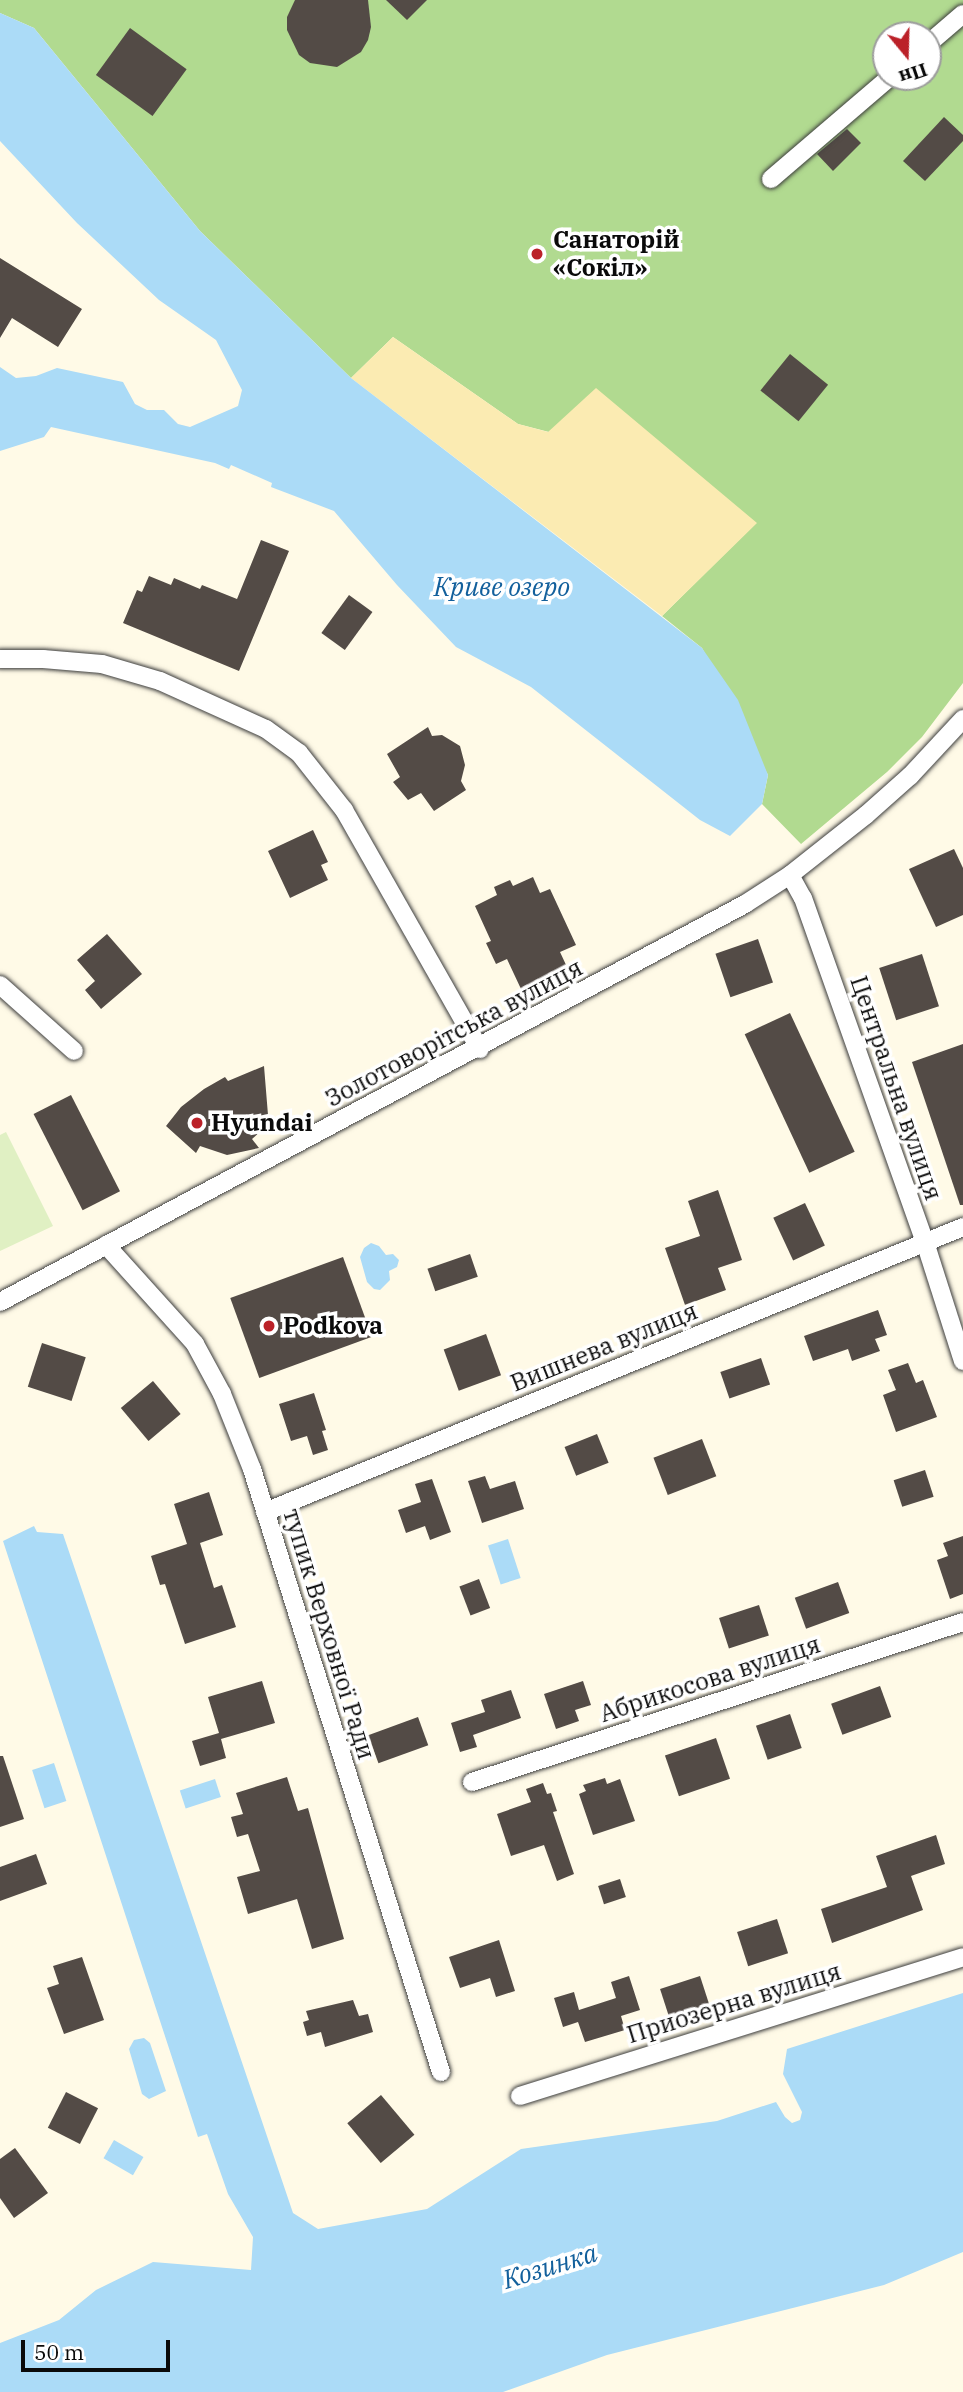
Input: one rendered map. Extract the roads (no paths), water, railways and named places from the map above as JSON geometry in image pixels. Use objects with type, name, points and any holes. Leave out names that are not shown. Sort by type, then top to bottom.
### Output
[{"type":"street","points":[[942,32],[963,14]]},
{"type":"street","points":[[771,179],[874,91]]},
{"type":"street","points":[[0,659],[103,664],[160,681],[256,724],[299,753],[344,810],[480,1049]]},
{"type":"street","name":"Золотоворітська вулиця","points":[[0,1302],[703,928],[790,875],[910,776],[963,719]]},
{"type":"street","name":"Центральна вулиця","points":[[790,875],[803,898],[925,1242],[963,1361]]},
{"type":"street","points":[[0,985],[75,1051]]},
{"type":"street","name":"Вишнева вулиця","points":[[265,1513],[963,1227]]},
{"type":"street","name":"тупик Верховної Ради","points":[[106,1245],[195,1344],[222,1394],[265,1513],[441,2072]]},
{"type":"street","name":"Абрикосова вулиця","points":[[472,1782],[963,1622]]},
{"type":"street","name":"Приозерна вулиця","points":[[520,2096],[963,1957]]},
{"type":"water","name":"Криве озеро","points":[[0,13],[34,28],[200,231],[351,378],[702,648],[738,700],[768,775],[762,804],[730,836],[700,820],[531,687],[456,647],[397,585],[334,511],[271,487],[272,483],[231,465],[229,469],[215,463],[51,427],[44,437],[0,451],[0,367],[16,378],[36,376],[57,368],[123,382],[135,404],[147,410],[164,410],[178,424],[190,427],[238,406],[242,390],[216,340],[159,300],[77,223],[0,141]]},
{"type":"water","points":[[371,1243],[379,1246],[386,1255],[393,1254],[399,1260],[397,1267],[389,1271],[390,1280],[380,1290],[374,1289],[367,1282],[360,1257],[364,1248]]},
{"type":"water","name":"Козинка","points":[[34,1526],[37,1532],[63,1534],[293,2213],[318,2229],[427,2209],[521,2149],[717,2121],[776,2102],[792,2123],[800,2120],[802,2112],[783,2074],[787,2049],[963,1993],[963,2252],[884,2285],[607,2355],[503,2392],[0,2392],[0,2343],[59,2320],[96,2290],[153,2262],[251,2270],[253,2237],[228,2194],[207,2134],[198,2137],[3,1541]]},
{"type":"water","points":[[508,1539],[521,1578],[501,1584],[488,1545]]},
{"type":"water","points":[[54,1763],[66,1801],[44,1808],[32,1770]]},
{"type":"water","points":[[215,1779],[221,1797],[186,1809],[180,1790]]},
{"type":"water","points":[[144,2038],[150,2043],[166,2091],[149,2099],[142,2094],[129,2049],[134,2040]]},
{"type":"water","points":[[114,2140],[143,2157],[133,2175],[103,2158]]},
{"type":"place","name":"Санаторій «Сокіл»","points":[[537,254]]},
{"type":"place","name":"Hyundai","points":[[197,1123]]},
{"type":"place","name":"Podkova","points":[[269,1326]]}]
